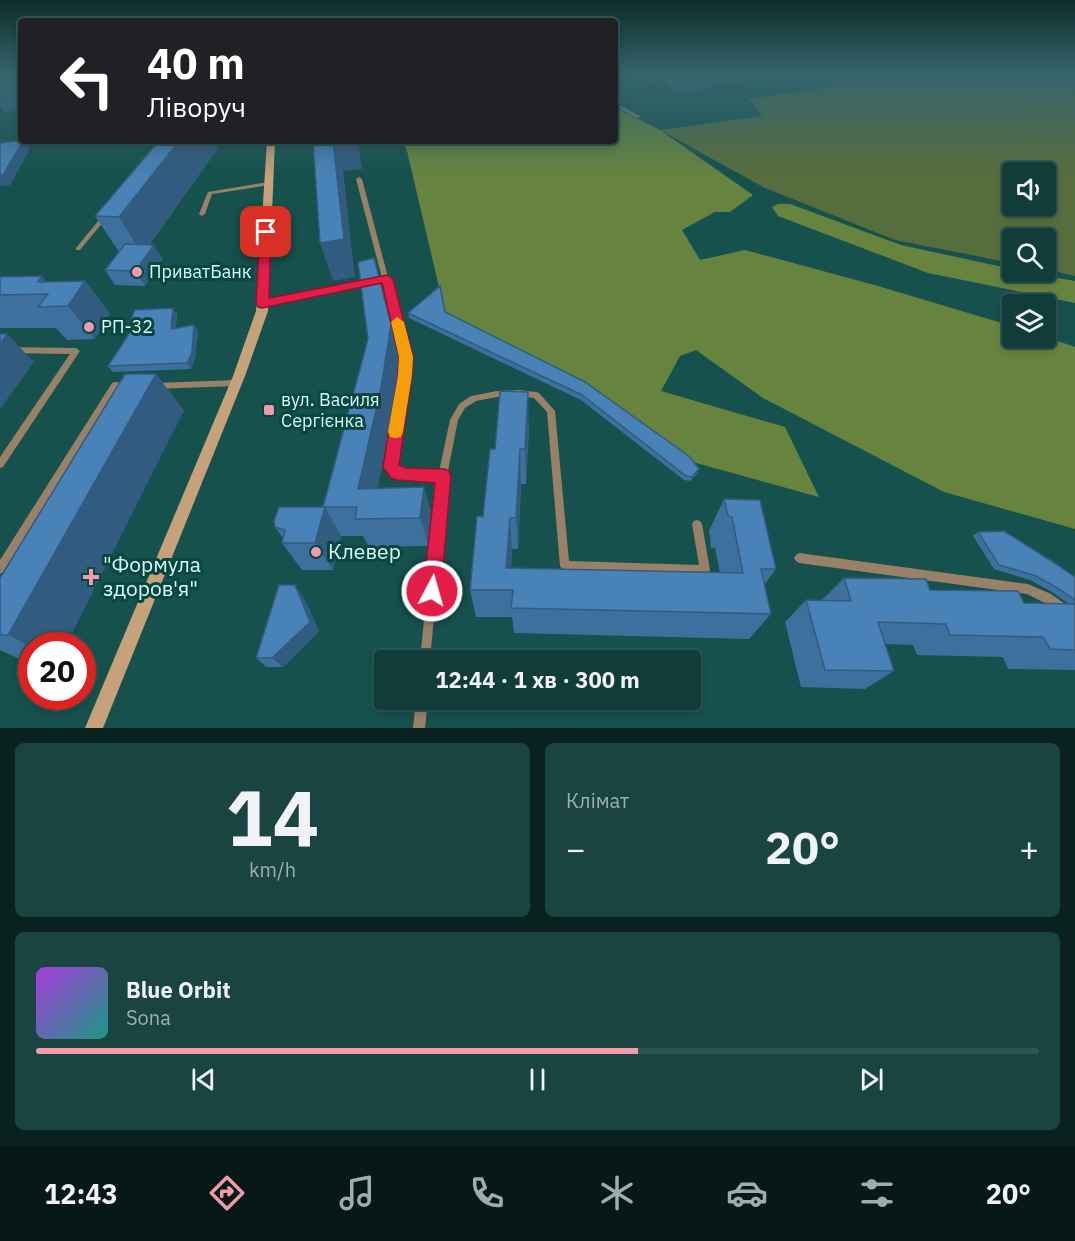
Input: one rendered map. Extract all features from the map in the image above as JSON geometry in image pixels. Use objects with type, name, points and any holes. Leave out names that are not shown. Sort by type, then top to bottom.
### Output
[{"type":"main road","points":[[94,728],[236,384],[262,311],[271,144]]},
{"type":"lane","points":[[624,109],[638,117]]},
{"type":"lane","points":[[359,179],[406,357],[391,467],[397,473],[406,475],[444,476]]},
{"type":"lane","points":[[202,214],[210,193],[268,184]]},
{"type":"lane","points":[[78,249],[107,213]]},
{"type":"lane","points":[[262,304],[387,279]]},
{"type":"lane","points":[[0,350],[76,351],[0,464]]},
{"type":"lane","points":[[147,386],[236,384]]},
{"type":"lane","points":[[1,564],[115,385],[136,386]]},
{"type":"lane","points":[[426,650],[444,476],[454,420],[462,406],[474,398],[497,394],[537,395],[551,411],[565,566],[705,570],[697,524]]},
{"type":"lane","points":[[799,558],[1028,589],[1047,598],[1075,617]]},
{"type":"lane","points":[[418,728],[420,710]]},
{"type":"green space","points":[[618,109],[660,130],[753,195],[730,212],[715,212],[682,230],[700,260],[745,250],[1002,323],[1002,348],[1056,348],[1056,340],[1075,347],[1075,529],[944,492],[763,398],[696,350],[680,356],[661,391],[785,427],[819,497],[689,461],[446,317],[404,144],[618,144]]},
{"type":"green space","points":[[757,109],[1075,109],[1075,276],[1056,271],[1056,228],[1002,228],[1002,261],[895,240],[765,188],[660,130],[762,116]]},
{"type":"green space","points":[[778,204],[790,204],[901,245],[1002,267],[1002,282],[1056,282],[1056,278],[1075,281],[1075,303],[1056,299],[1056,294],[1031,294],[928,273],[778,216],[772,207]]},
{"type":"building","points":[[18,140],[18,144],[21,144],[3,175],[0,175],[0,143]]},
{"type":"building","points":[[156,144],[177,144],[119,217],[95,216]]},
{"type":"building","points":[[313,144],[333,144],[344,239],[320,243]]},
{"type":"building","points":[[125,244],[154,245],[135,271],[105,270]]},
{"type":"building","points":[[374,258],[391,324],[381,388],[358,489],[424,487],[420,518],[355,519],[357,507],[325,507],[315,543],[282,543],[285,530],[275,527],[274,521],[279,507],[323,507],[368,339],[358,262]]},
{"type":"building","points":[[42,276],[38,282],[85,281],[68,306],[38,307],[48,294],[0,295],[0,277]]},
{"type":"building","points":[[440,286],[445,312],[585,382],[690,457],[699,469],[692,477],[686,476],[582,395],[408,313]]},
{"type":"building","points":[[173,308],[171,329],[194,325],[192,353],[187,363],[108,366],[133,328],[127,328],[135,310]]},
{"type":"building","points":[[0,334],[7,334],[0,344]]},
{"type":"building","points":[[125,374],[156,374],[8,635],[0,635],[0,578]]},
{"type":"building","points":[[500,391],[528,392],[525,449],[520,449],[516,518],[510,518],[506,568],[743,573],[732,517],[728,516],[724,499],[760,500],[776,569],[761,569],[771,614],[511,608],[513,590],[470,590],[477,516],[483,517],[490,449],[495,449]]},
{"type":"building","points":[[1004,531],[1075,577],[1075,600],[1036,576],[999,565],[978,532]]},
{"type":"building","points":[[844,578],[926,579],[930,590],[1018,591],[1024,603],[1075,604],[1075,650],[1050,649],[1043,637],[950,635],[946,624],[878,622],[894,671],[825,670],[806,600],[851,601]]},
{"type":"building","points":[[279,585],[295,585],[310,622],[272,658],[256,658]]},
{"type":"slow traffic","points":[[395,432],[406,357],[397,322]]},
{"type":"place","name":"ПриватБанк","points":[[137,272]]},
{"type":"place","name":"РП-32","points":[[89,327]]},
{"type":"place","name":"вул. Василя Сергієнка","points":[[269,410]]},
{"type":"place","name":"Клевер","points":[[316,552]]},
{"type":"place","name":"\"Формула здоров'я\"","points":[[91,577]]},
{"type":"route","points":[[266,232],[262,304],[387,279],[406,357],[391,467],[397,473],[406,475],[444,476],[432,591]]}]
